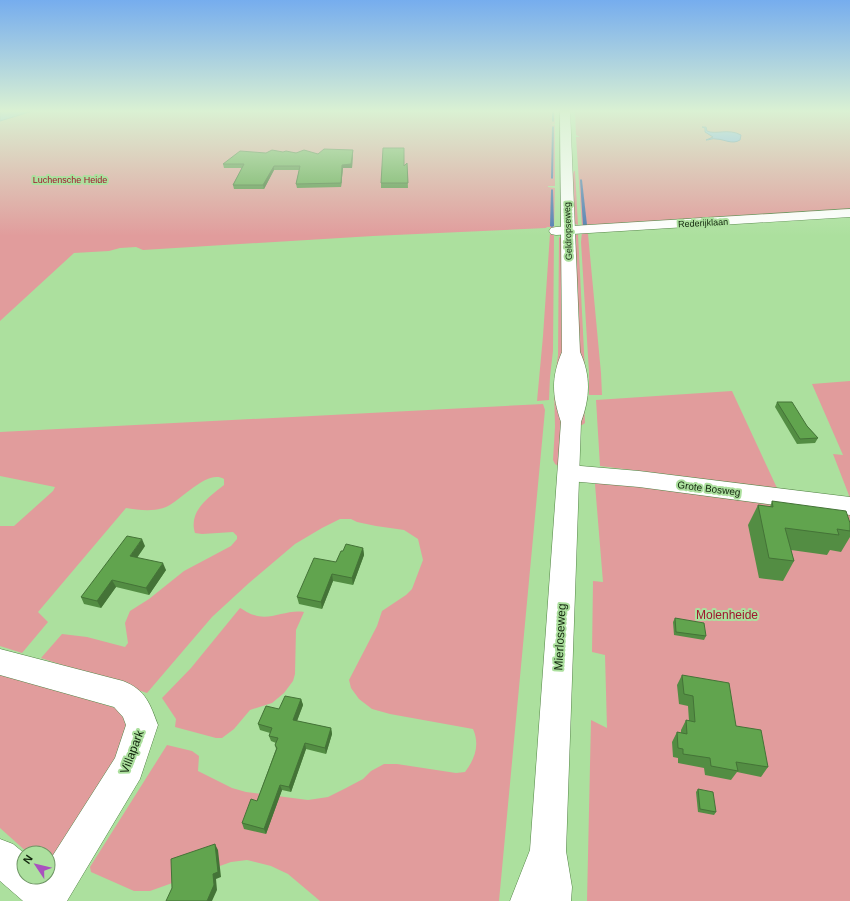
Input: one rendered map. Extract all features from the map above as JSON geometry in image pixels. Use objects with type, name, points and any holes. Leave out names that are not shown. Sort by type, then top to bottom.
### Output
[{"type":"main road","name":"Geldropseweg","points":[[564,152],[562,230],[571,352],[566,364],[563,379],[571,407]]},
{"type":"main road","name":"Rederijklaan","points":[[562,230],[850,214]]},
{"type":"main road","name":"Mierloseweg","points":[[552,901],[553,887],[548,851],[569,473],[571,407]]},
{"type":"main road","name":"Grote Bosweg","points":[[569,473],[639,479],[850,506]]},
{"type":"main road","name":"Villapark","points":[[0,662],[123,695],[136,708],[142,725],[128,767],[47,899],[0,857]]},
{"type":"main road","name":"Mierloseweg","points":[[529,901],[537,876],[548,851]]},
{"type":"green space","name":"Luchensche Heide","points":[[0,152],[555,152],[555,186],[548,186],[555,188],[554,228],[550,230],[550,227],[547,227],[143,250],[136,247],[120,248],[109,251],[74,253],[0,321]]},
{"type":"green space","points":[[577,152],[850,152],[850,212],[582,227]]},
{"type":"green space","points":[[574,171],[578,225],[573,223],[572,177]]},
{"type":"green space","points":[[582,232],[586,232],[588,234],[602,395],[589,395],[589,372],[581,242]]},
{"type":"green space","points":[[550,234],[554,235],[553,351],[549,400],[537,401],[543,336]]},
{"type":"green space","points":[[578,234],[585,371],[585,423],[582,425],[580,425],[574,236]]},
{"type":"green space","points":[[559,237],[562,239],[563,428],[560,467],[555,464],[553,460],[555,427],[554,385],[558,355]]},
{"type":"green space","points":[[850,381],[850,498],[833,454],[843,455],[812,384]]},
{"type":"green space","points":[[732,391],[777,488],[600,466],[596,400]]},
{"type":"green space","points":[[543,404],[545,410],[499,901],[320,901],[288,874],[271,866],[247,860],[231,862],[150,891],[134,891],[91,872],[90,867],[167,745],[192,751],[199,756],[198,771],[232,788],[246,792],[308,800],[328,797],[363,779],[371,771],[384,764],[397,764],[456,773],[465,772],[474,757],[476,746],[475,735],[473,729],[390,714],[372,709],[359,699],[351,688],[349,680],[377,626],[382,611],[406,595],[412,589],[423,560],[418,539],[404,530],[376,526],[357,522],[351,519],[340,519],[295,544],[249,583],[212,617],[147,693],[41,658],[62,634],[87,637],[125,647],[128,643],[125,623],[130,611],[149,599],[184,571],[231,546],[237,539],[237,536],[233,532],[195,533],[194,518],[197,511],[206,500],[224,485],[224,479],[217,477],[210,478],[202,482],[161,509],[141,510],[126,508],[38,612],[48,622],[22,653],[0,646],[0,526],[14,526],[53,491],[55,487],[0,476],[0,432]]},
{"type":"green space","name":"Molenheide","points":[[594,472],[850,502],[850,901],[587,901],[591,720],[607,728],[605,655],[592,652],[593,581],[603,582]]},
{"type":"green space","points":[[240,608],[250,614],[266,617],[291,612],[304,612],[296,630],[295,674],[293,681],[284,693],[272,703],[250,710],[234,729],[222,738],[216,738],[175,727],[176,719],[162,698],[191,668]]},
{"type":"green space","points":[[0,672],[128,712],[140,730],[56,859],[56,845],[19,845],[0,828]]},
{"type":"building","points":[[239,152],[311,152],[318,154],[320,152],[353,152],[351,164],[342,165],[341,183],[296,184],[300,166],[274,166],[263,185],[233,185],[244,164],[223,164]]},
{"type":"building","points":[[383,152],[404,152],[404,166],[407,163],[408,183],[381,183]]},
{"type":"building","points":[[777,402],[792,402],[807,426],[818,438],[800,439]]},
{"type":"building","points":[[772,501],[846,511],[850,523],[850,531],[837,529],[839,535],[785,528],[794,561],[769,558],[758,505],[773,507]]},
{"type":"building","points":[[127,536],[142,539],[130,556],[163,563],[146,588],[112,580],[97,601],[81,597]]},
{"type":"building","points":[[346,544],[363,548],[352,578],[332,574],[321,602],[297,597],[314,558],[336,562]]},
{"type":"building","points":[[675,618],[704,623],[706,636],[676,632]]},
{"type":"building","points":[[682,675],[729,683],[736,726],[761,730],[768,767],[736,762],[738,771],[711,766],[710,758],[683,754],[683,749],[678,748],[677,732],[687,734],[686,720],[695,722],[693,696],[684,694]]},
{"type":"building","points":[[285,696],[301,699],[293,720],[331,728],[325,748],[305,743],[289,787],[280,785],[264,829],[242,823],[251,799],[257,801],[277,748],[275,745],[278,738],[269,736],[272,728],[258,724],[266,706],[279,709]]},
{"type":"building","points":[[698,789],[713,792],[716,812],[700,809]]},
{"type":"building","points":[[215,844],[218,872],[213,874],[214,885],[207,901],[166,901],[172,888],[171,859]]},
{"type":"waterway","points":[[552,178],[553,152]]},
{"type":"waterway","points":[[581,180],[585,225]]},
{"type":"waterway","points":[[552,190],[552,226]]}]
